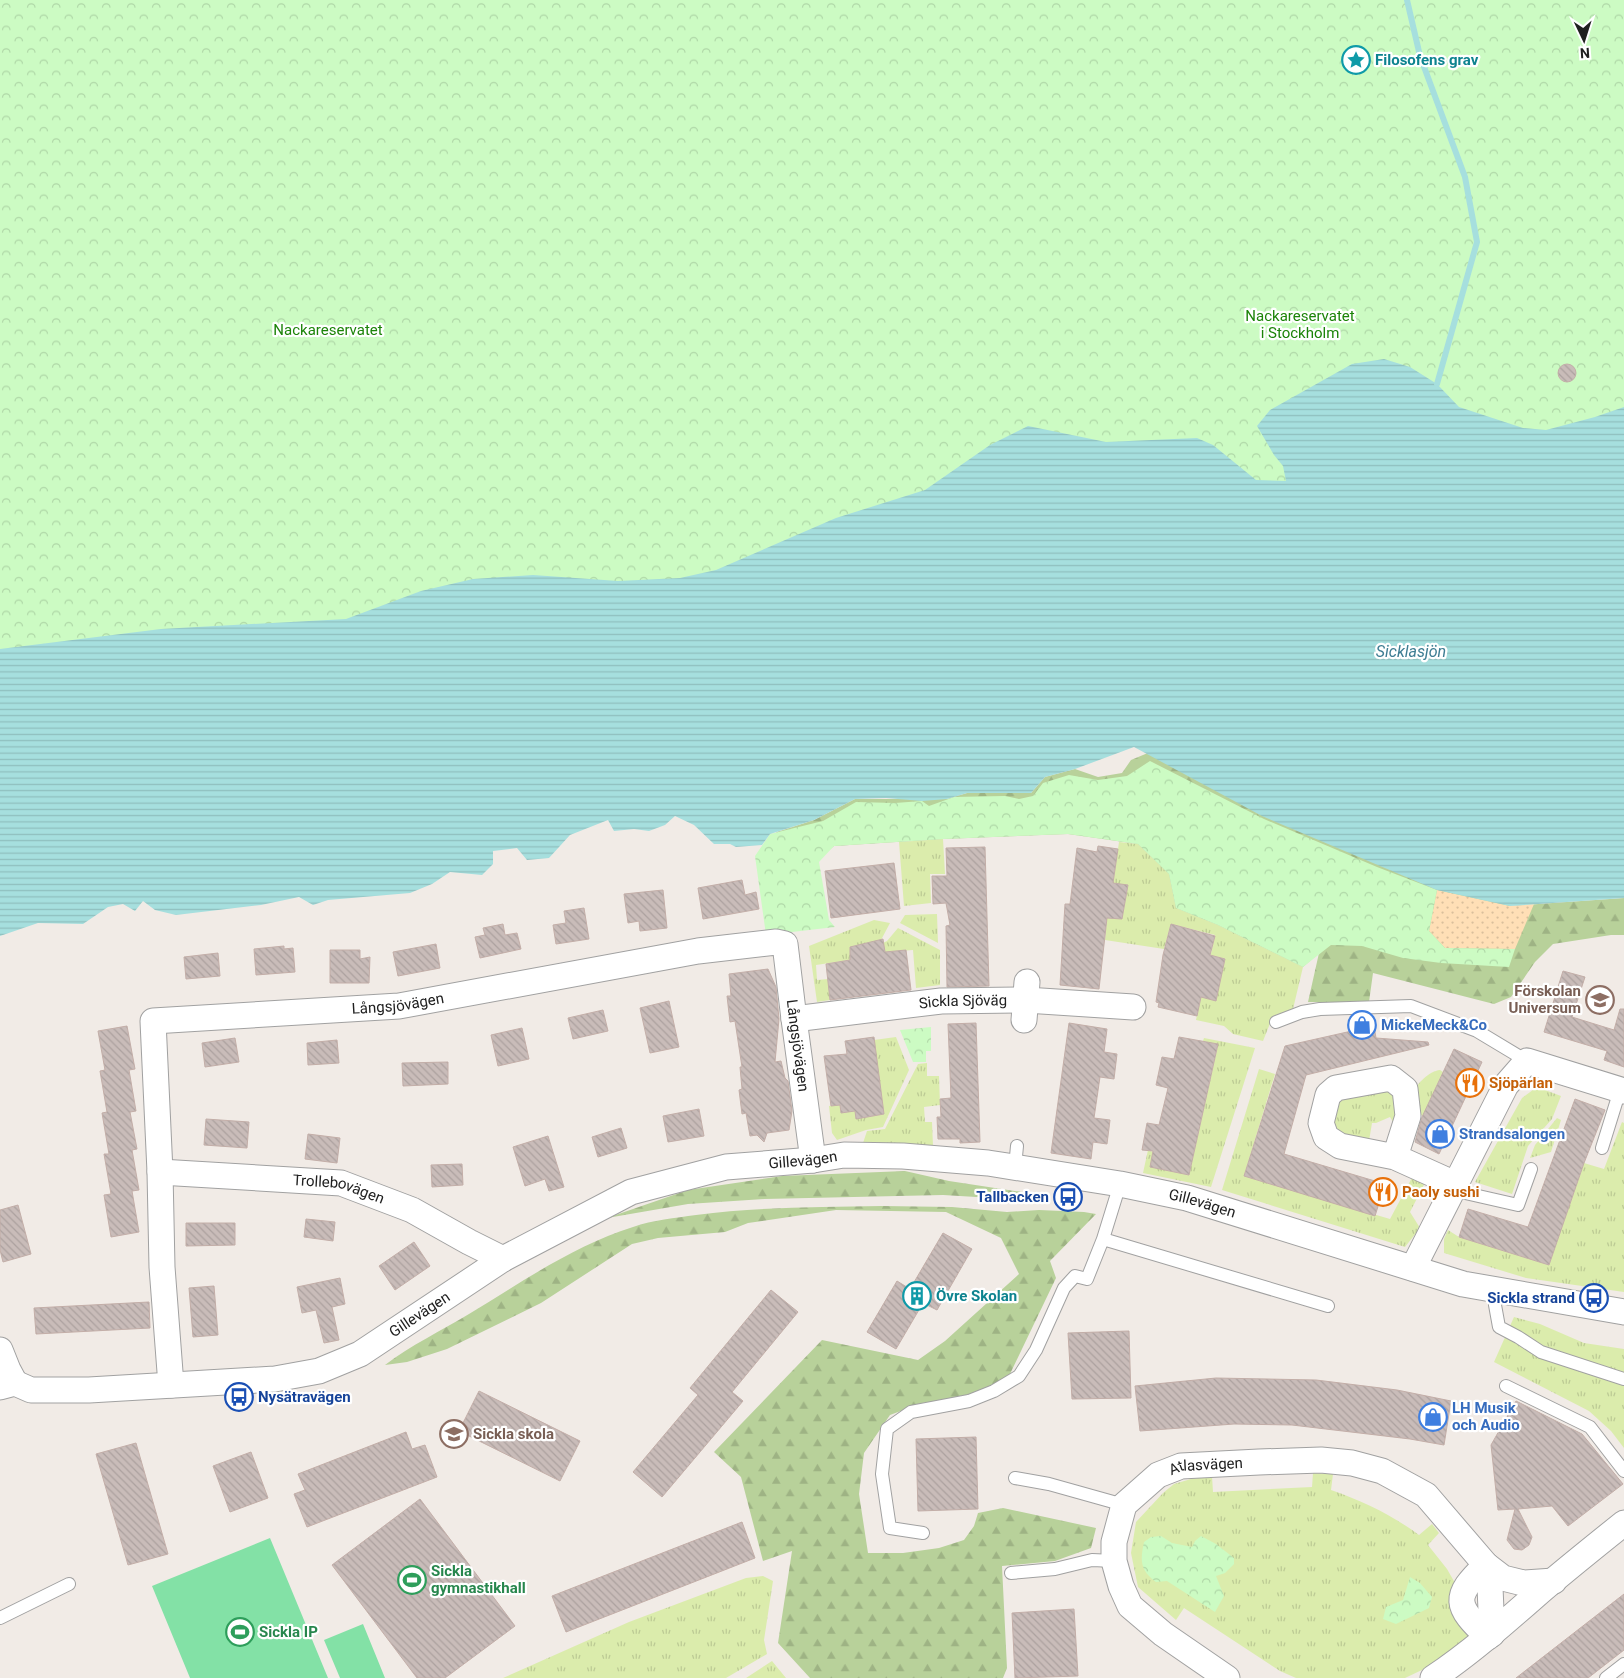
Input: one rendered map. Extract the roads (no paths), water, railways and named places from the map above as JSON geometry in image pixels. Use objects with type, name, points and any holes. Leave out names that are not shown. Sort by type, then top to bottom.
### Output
[{"type":"street","name":"Långsjövägen","points":[[171,1385],[162,1267],[154,1021],[399,1006],[698,951],[776,942],[785,944],[813,1160]]},
{"type":"street","name":"Sickla Sjöväg","points":[[794,1019],[941,1001],[1026,1000],[1133,1007]]},
{"type":"street","points":[[1413,1268],[1506,1085],[1527,1061],[1622,1091]]},
{"type":"street","name":"Gillevägen","points":[[5,1388],[32,1390],[171,1385],[275,1379],[318,1371],[360,1354],[503,1258],[631,1192],[726,1167],[813,1160],[844,1155],[903,1156],[988,1163],[1016,1157],[1120,1184],[1187,1198],[1463,1284],[1624,1312]]},
{"type":"street","points":[[1395,1157],[1454,1187]]},
{"type":"street","name":"Trollebovägen","points":[[160,1172],[341,1183],[412,1210],[469,1242],[503,1258]]},
{"type":"street","points":[[0,1350],[8,1370],[5,1388]]},
{"type":"street","name":"Atlasvägen","points":[[1124,1505],[1158,1475],[1181,1466],[1321,1460],[1352,1464],[1382,1471],[1426,1495],[1486,1565],[1504,1578],[1545,1588]]},
{"type":"street","points":[[1124,1505],[1114,1542],[1114,1561],[1121,1586],[1130,1606],[1164,1634],[1227,1678]]},
{"type":"street","points":[[1433,1678],[1453,1665],[1490,1635],[1624,1522]]},
{"type":"street","points":[[1486,1565],[1490,1587],[1490,1635]]},
{"type":"lane","points":[[1276,1022],[1302,1012],[1411,1006],[1477,1031],[1527,1061]]},
{"type":"lane","points":[[1602,1148],[1622,1091]]},
{"type":"lane","points":[[1454,1187],[1518,1205],[1530,1169]]},
{"type":"lane","points":[[923,1533],[890,1528],[882,1474],[887,1429],[911,1412],[969,1401],[994,1391],[1018,1376],[1036,1350],[1064,1288],[1075,1276],[1087,1279],[1120,1184]]},
{"type":"lane","points":[[1102,1239],[1328,1306]]},
{"type":"lane","points":[[1498,1290],[1495,1305],[1499,1327],[1541,1352],[1624,1379]]},
{"type":"lane","points":[[1506,1386],[1590,1427],[1624,1471]]},
{"type":"lane","points":[[1015,1478],[1049,1484],[1124,1505]]},
{"type":"lane","points":[[1011,1573],[1055,1570],[1092,1560],[1114,1561]]},
{"type":"lane","points":[[0,1618],[69,1584]]},
{"type":"lane","points":[[1606,1678],[1624,1664]]},
{"type":"water","name":"Sicklasjön","points":[[1384,359],[1410,367],[1437,384],[1459,407],[1523,428],[1546,430],[1624,407],[1624,898],[1510,906],[1437,890],[1262,816],[1134,747],[1075,769],[1045,777],[1031,793],[967,793],[947,799],[922,801],[886,798],[855,799],[814,820],[770,834],[762,845],[736,847],[730,844],[714,844],[694,825],[675,816],[665,825],[649,831],[634,829],[614,831],[608,820],[570,835],[549,858],[527,860],[517,848],[493,851],[493,864],[482,875],[450,872],[432,884],[410,893],[328,900],[313,905],[299,897],[261,905],[176,915],[155,910],[143,901],[135,911],[123,904],[108,907],[83,924],[38,923],[0,936],[0,649],[161,629],[346,619],[421,591],[473,579],[533,575],[618,581],[680,578],[716,570],[836,518],[925,490],[990,445],[1028,426],[1106,442],[1197,438],[1213,445],[1256,480],[1286,481],[1283,466],[1274,455],[1257,426],[1270,410],[1352,364]]},
{"type":"waterway","points":[[1407,0],[1420,56],[1465,177],[1477,242],[1437,384]]},
{"type":"place","name":"Filosofens grav","points":[[1356,60]]},
{"type":"place","name":"Förskolan Universum","points":[[1600,1000]]},
{"type":"place","name":"MickeMeck&Co","points":[[1362,1025]]},
{"type":"place","name":"Sjöpärlan","points":[[1470,1083]]},
{"type":"place","name":"Strandsalongen","points":[[1440,1134]]},
{"type":"place","name":"Paoly sushi","points":[[1383,1192]]},
{"type":"place","name":"Tallbacken","points":[[1068,1197]]},
{"type":"place","name":"Övre Skolan","points":[[917,1296]]},
{"type":"place","name":"Sickla strand","points":[[1594,1298]]},
{"type":"place","name":"Nysätravägen","points":[[239,1397]]},
{"type":"place","name":"LH Musik och Audio","points":[[1433,1417]]},
{"type":"place","name":"Sickla skola","points":[[454,1434]]},
{"type":"place","name":"Sickla gymnastikhall","points":[[412,1580]]},
{"type":"place","name":"Sickla IP","points":[[240,1632]]},
{"type":"park label","name":"Nackareservatet i Stockholm","points":[[1300,324]]},
{"type":"park label","name":"Nackareservatet","points":[[328,330]]}]
